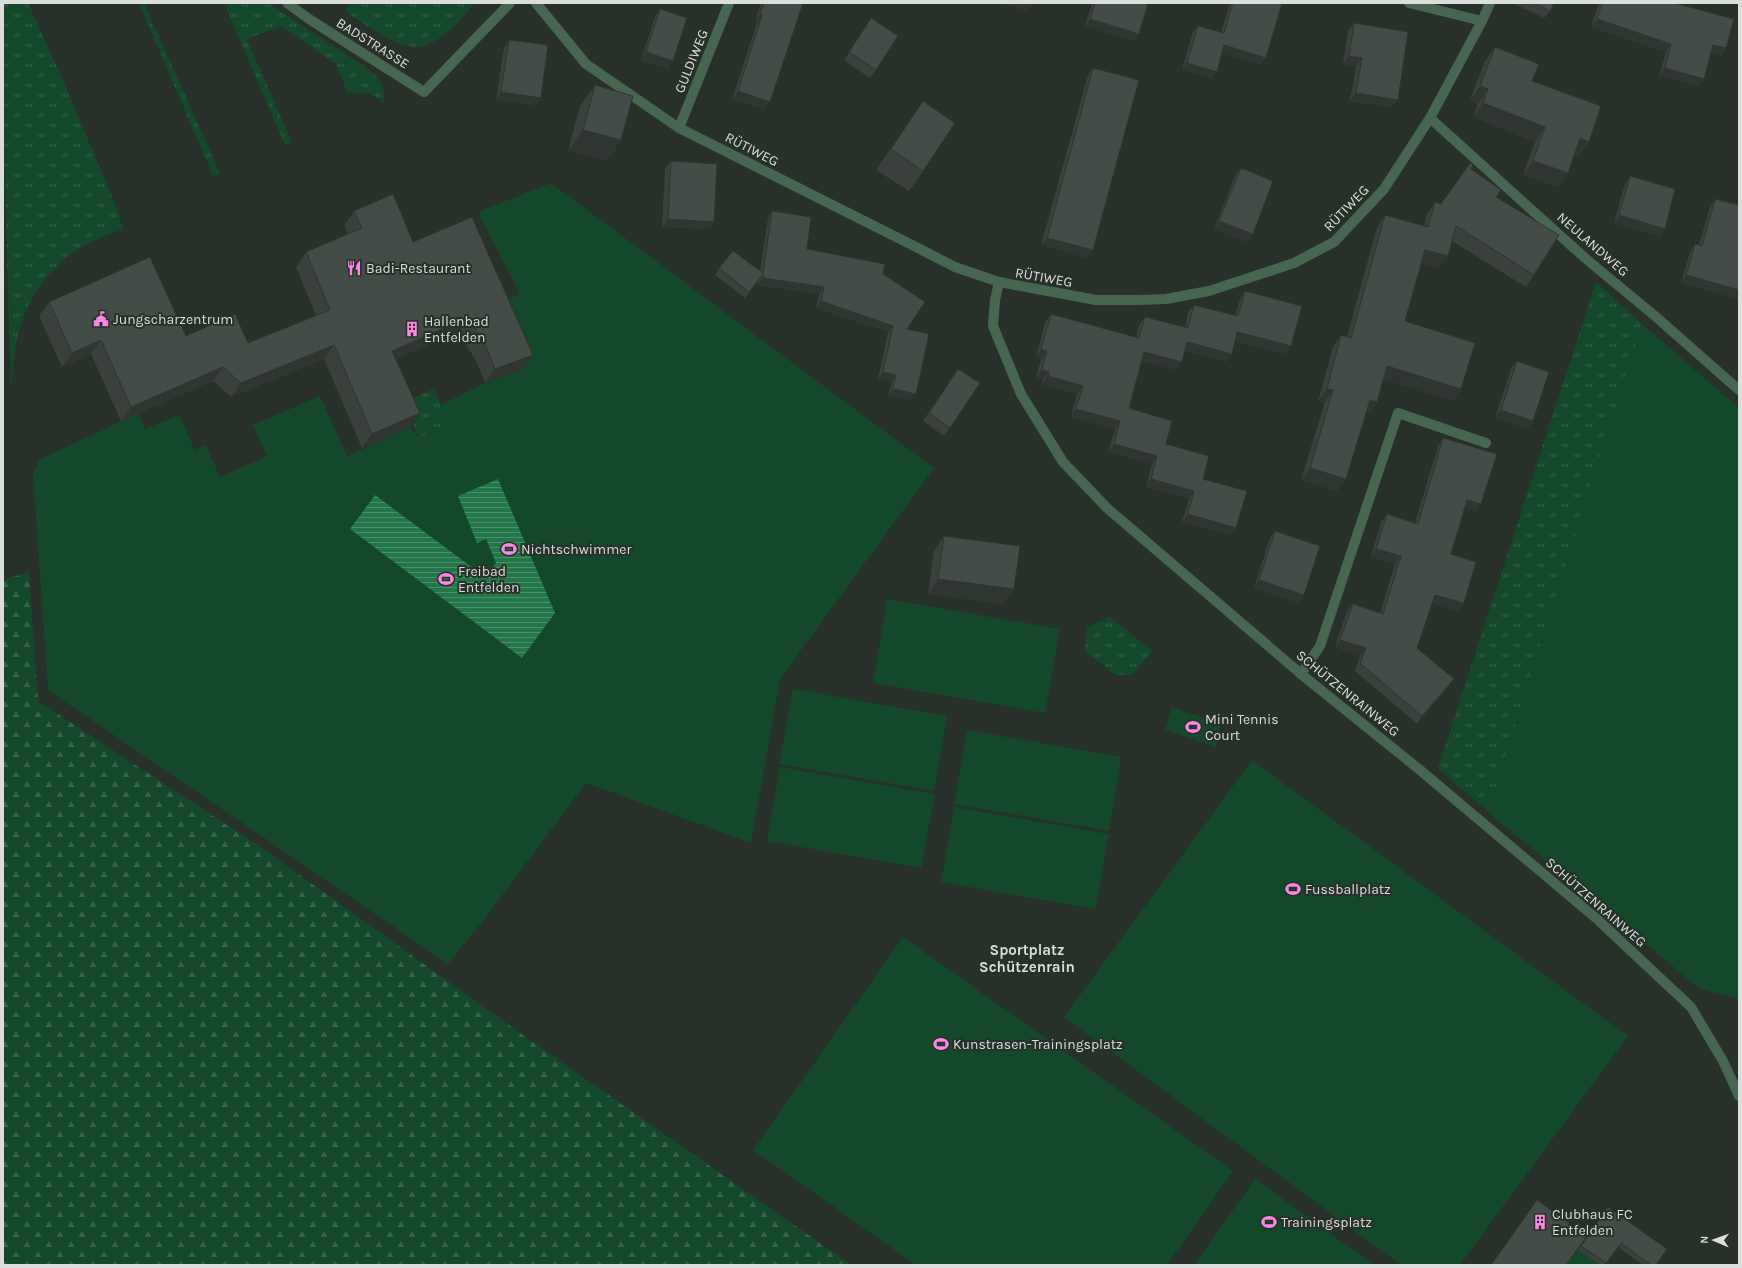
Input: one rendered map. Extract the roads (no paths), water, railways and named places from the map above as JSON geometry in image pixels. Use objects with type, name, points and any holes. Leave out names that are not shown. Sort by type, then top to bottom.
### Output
[{"type":"street","name":"BADSTRASSE","points":[[287,3],[308,19],[424,92],[510,3]]},
{"type":"street","name":"RÜTIWEG","points":[[536,3],[586,64],[679,128],[955,267],[999,282],[1096,300],[1166,299],[1209,291],[1294,264],[1334,242],[1384,189],[1430,118],[1482,22],[1490,3]]},
{"type":"street","name":"GULDIWEG","points":[[679,128],[729,3]]},
{"type":"street","points":[[1410,3],[1482,22]]},
{"type":"street","name":"NEULANDWEG","points":[[1430,118],[1585,258],[1655,316],[1739,390]]},
{"type":"street","name":"SCHÜTZENRAINWEG","points":[[999,282],[995,300],[993,326],[1021,394],[1063,462],[1107,508],[1301,674],[1420,770],[1597,919],[1690,1007],[1723,1061],[1739,1096]]},
{"type":"street","points":[[1301,674],[1320,646],[1398,413],[1486,443]]},
{"type":"place","name":"Badi-Restaurant","points":[[354,268]]},
{"type":"place","name":"Jungscharzentrum","points":[[101,319]]},
{"type":"place","name":"Hallenbad Entfelden","points":[[412,329]]},
{"type":"place","name":"Nichtschwimmer","points":[[509,549]]},
{"type":"place","name":"Freibad Entfelden","points":[[446,579]]},
{"type":"place","name":"Mini Tennis Court","points":[[1193,727]]},
{"type":"place","name":"Fussballplatz","points":[[1293,889]]},
{"type":"place","name":"Kunstrasen-Trainingsplatz","points":[[941,1044]]},
{"type":"place","name":"Trainingsplatz","points":[[1269,1222]]},
{"type":"place","name":"Clubhaus FC Entfelden","points":[[1540,1222]]},
{"type":"district","name":"Sportplatz Schützenrain","points":[[1027,958]]}]
